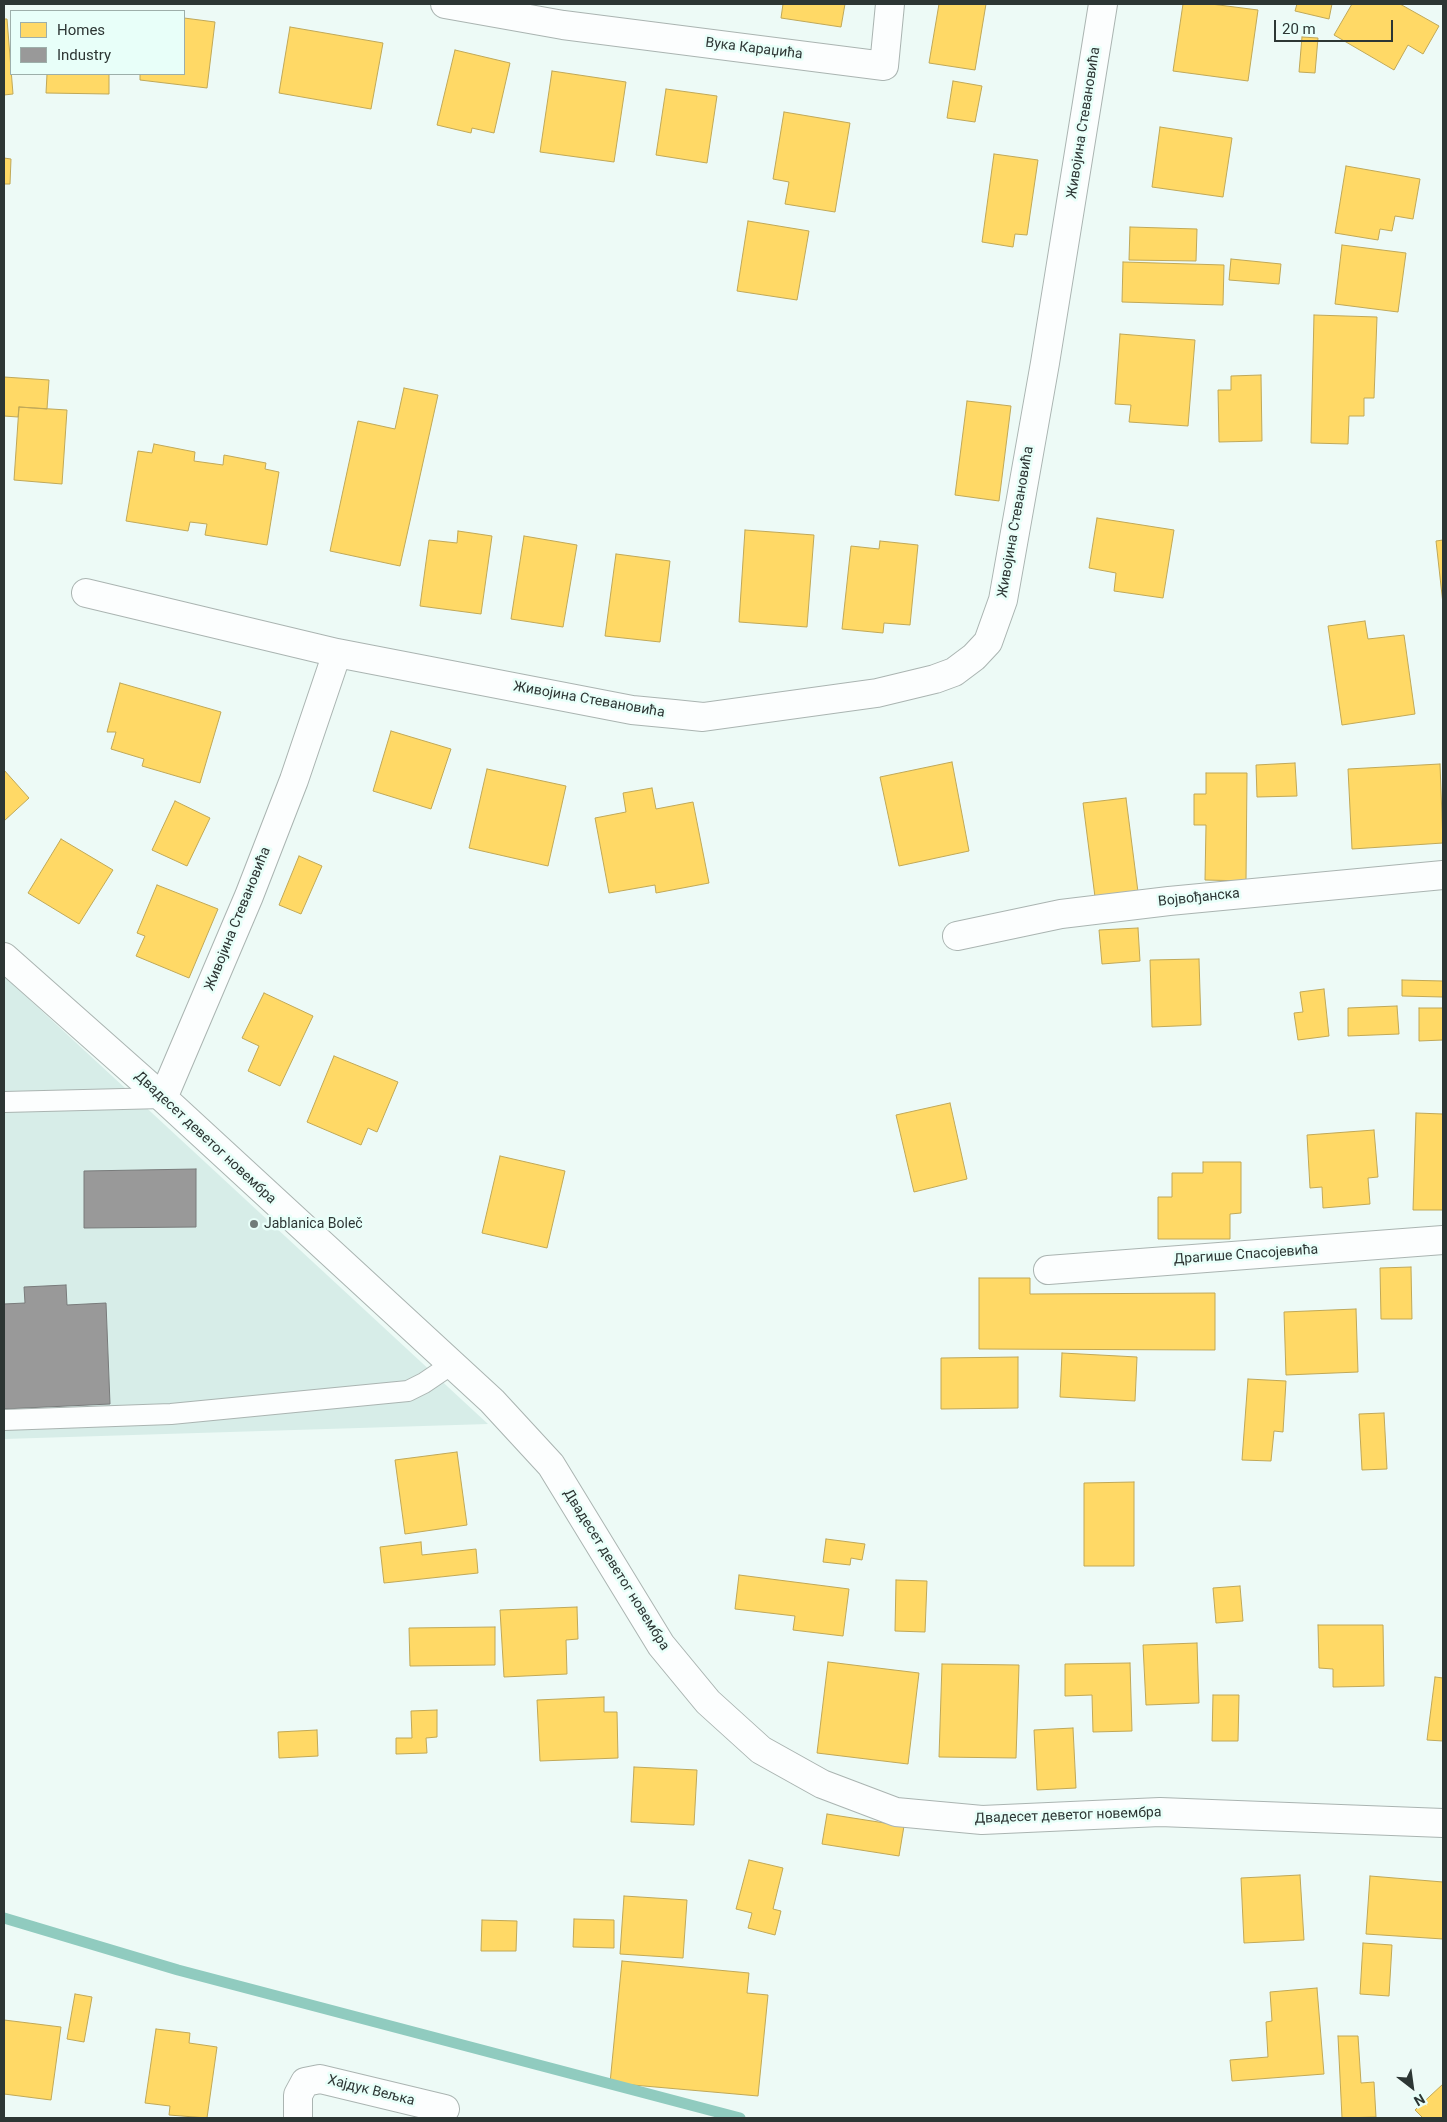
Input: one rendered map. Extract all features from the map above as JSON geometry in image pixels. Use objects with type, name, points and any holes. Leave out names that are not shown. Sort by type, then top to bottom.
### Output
[{"type":"street","name":"Вука Караџића","points":[[445,4],[565,14],[884,66],[890,4]]},
{"type":"street","name":"Живојина Стевановића","points":[[86,593],[338,653],[632,710],[703,717],[877,693],[935,679],[954,672],[974,657],[988,642],[1003,600],[1045,363],[1103,4]]},
{"type":"street","name":"Живојина Стевановића","points":[[163,1098],[249,896],[294,780],[338,653]]},
{"type":"street","name":"Војвођанска","points":[[957,936],[1061,914],[1169,901],[1443,875]]},
{"type":"street","name":"Двадесет деветог новембра","points":[[4,957],[163,1098],[492,1401],[551,1465],[661,1645],[708,1702],[760,1750],[822,1784],[896,1812],[982,1820],[1160,1812],[1443,1823]]},
{"type":"street","name":"Драгише Спасојевића","points":[[1048,1270],[1443,1240]]},
{"type":"street","name":"Хајдук Вељка","points":[[298,2118],[298,2095],[305,2082],[320,2079],[445,2109]]},
{"type":"lane","points":[[4,1102],[163,1098]]},
{"type":"lane","points":[[4,1420],[171,1414],[408,1391],[424,1383],[452,1364]]},
{"type":"shaded area","points":[[4,976],[488,1424],[4,1439]]},
{"type":"building: Homes","points":[[783,4],[845,4],[841,27],[781,18]]},
{"type":"building: Homes","points":[[939,4],[986,4],[975,70],[929,63]]},
{"type":"building: Homes","points":[[1183,4],[1211,4],[1258,10],[1248,81],[1173,71]]},
{"type":"building: Homes","points":[[1297,4],[1332,4],[1329,19],[1295,11]]},
{"type":"building: Homes","points":[[1352,4],[1400,4],[1439,26],[1423,54],[1408,45],[1394,70],[1334,35]]},
{"type":"building: Homes","points":[[185,18],[215,22],[207,88],[140,80],[140,75],[185,75]]},
{"type":"building: Homes","points":[[4,19],[7,19],[13,94],[4,95]]},
{"type":"building: Homes","points":[[290,27],[383,43],[371,109],[279,93]]},
{"type":"building: Homes","points":[[1302,37],[1318,38],[1315,73],[1299,72]]},
{"type":"building: Homes","points":[[455,50],[510,63],[494,133],[472,128],[471,133],[437,125]]},
{"type":"building: Homes","points":[[552,71],[626,82],[614,162],[540,152]]},
{"type":"building: Homes","points":[[47,75],[109,75],[109,94],[46,93]]},
{"type":"building: Homes","points":[[953,81],[982,86],[975,122],[947,118]]},
{"type":"building: Homes","points":[[666,89],[717,96],[707,163],[656,155]]},
{"type":"building: Homes","points":[[784,112],[850,123],[835,212],[785,204],[789,182],[773,179]]},
{"type":"building: Homes","points":[[1160,127],[1232,138],[1223,197],[1152,187]]},
{"type":"building: Homes","points":[[994,154],[1038,160],[1027,235],[1015,234],[1013,247],[982,242]]},
{"type":"building: Homes","points":[[4,158],[11,159],[10,184],[4,184]]},
{"type":"building: Homes","points":[[1346,166],[1420,179],[1413,219],[1395,216],[1392,231],[1380,229],[1378,240],[1335,233]]},
{"type":"building: Homes","points":[[748,221],[809,231],[797,300],[737,291]]},
{"type":"building: Homes","points":[[1130,227],[1197,229],[1196,261],[1129,260]]},
{"type":"building: Homes","points":[[1342,245],[1406,253],[1398,312],[1335,304]]},
{"type":"building: Homes","points":[[1231,259],[1281,264],[1279,284],[1229,280]]},
{"type":"building: Homes","points":[[1123,262],[1224,265],[1223,305],[1122,302]]},
{"type":"building: Homes","points":[[1314,315],[1377,317],[1374,398],[1364,398],[1364,416],[1349,416],[1348,444],[1311,443]]},
{"type":"building: Homes","points":[[1120,334],[1195,340],[1188,426],[1129,422],[1131,405],[1115,404]]},
{"type":"building: Homes","points":[[1261,375],[1262,441],[1219,442],[1218,390],[1231,390],[1231,376]]},
{"type":"building: Homes","points":[[4,377],[49,380],[47,409],[19,407],[18,417],[4,416]]},
{"type":"building: Homes","points":[[404,388],[438,395],[400,566],[330,551],[358,421],[395,429]]},
{"type":"building: Homes","points":[[967,401],[1011,406],[999,501],[955,495]]},
{"type":"building: Homes","points":[[19,407],[67,410],[62,484],[14,480]]},
{"type":"building: Homes","points":[[154,444],[195,452],[194,461],[223,465],[224,455],[266,463],[265,469],[279,472],[267,545],[205,535],[207,524],[190,522],[188,531],[126,521],[138,451],[152,453]]},
{"type":"building: Homes","points":[[1097,518],[1174,530],[1163,598],[1114,591],[1116,573],[1089,568]]},
{"type":"building: Homes","points":[[745,530],[814,535],[807,627],[739,622]]},
{"type":"building: Homes","points":[[458,531],[492,536],[481,614],[420,606],[429,540],[457,543]]},
{"type":"building: Homes","points":[[524,536],[577,545],[563,627],[511,619]]},
{"type":"building: Homes","points":[[1443,540],[1443,604],[1436,541]]},
{"type":"building: Homes","points":[[880,541],[918,545],[910,625],[884,623],[883,633],[842,629],[851,546],[879,549]]},
{"type":"building: Homes","points":[[616,554],[670,561],[660,642],[605,636]]},
{"type":"building: Homes","points":[[1365,621],[1368,639],[1404,635],[1415,714],[1342,725],[1328,626]]},
{"type":"building: Homes","points":[[120,683],[221,712],[200,783],[142,766],[144,759],[111,749],[116,732],[107,732]]},
{"type":"building: Homes","points":[[391,731],[451,749],[431,809],[373,791]]},
{"type":"building: Homes","points":[[952,762],[969,851],[899,866],[880,777]]},
{"type":"building: Homes","points":[[1295,763],[1297,796],[1257,797],[1256,765]]},
{"type":"building: Homes","points":[[1440,764],[1443,843],[1352,849],[1348,769]]},
{"type":"building: Homes","points":[[487,769],[566,786],[548,866],[469,848]]},
{"type":"building: Homes","points":[[4,770],[29,798],[4,821]]},
{"type":"building: Homes","points":[[1206,773],[1247,773],[1246,881],[1205,880],[1206,825],[1194,825],[1194,794],[1206,794]]},
{"type":"building: Homes","points":[[652,788],[656,809],[693,802],[709,883],[656,893],[655,885],[609,893],[595,818],[626,812],[623,793]]},
{"type":"building: Homes","points":[[1126,798],[1138,892],[1095,897],[1083,803]]},
{"type":"building: Homes","points":[[175,801],[210,818],[187,866],[152,850]]},
{"type":"building: Homes","points":[[61,839],[113,870],[79,924],[28,893]]},
{"type":"building: Homes","points":[[299,856],[322,866],[301,914],[279,905]]},
{"type":"building: Homes","points":[[157,885],[218,909],[189,978],[136,956],[145,936],[137,933]]},
{"type":"building: Homes","points":[[1138,928],[1140,961],[1102,964],[1099,930]]},
{"type":"building: Homes","points":[[1199,959],[1201,1025],[1152,1027],[1150,960]]},
{"type":"building: Homes","points":[[1402,980],[1443,981],[1443,997],[1402,996]]},
{"type":"building: Homes","points":[[1324,989],[1329,1036],[1298,1040],[1294,1013],[1303,1012],[1300,992]]},
{"type":"building: Homes","points":[[264,993],[313,1016],[280,1086],[248,1071],[259,1046],[242,1038]]},
{"type":"building: Homes","points":[[1397,1006],[1399,1034],[1348,1036],[1348,1008]]},
{"type":"building: Homes","points":[[1419,1008],[1443,1008],[1443,1040],[1419,1041]]},
{"type":"building: Homes","points":[[334,1056],[398,1082],[377,1132],[368,1128],[361,1145],[307,1122]]},
{"type":"building: Homes","points":[[950,1103],[967,1179],[914,1192],[896,1115]]},
{"type":"building: Homes","points":[[1416,1113],[1443,1114],[1443,1210],[1413,1210]]},
{"type":"building: Homes","points":[[1374,1130],[1378,1177],[1368,1178],[1370,1204],[1323,1208],[1322,1187],[1310,1188],[1307,1135]]},
{"type":"building: Homes","points":[[500,1156],[565,1171],[547,1248],[482,1233]]},
{"type":"building: Homes","points":[[1203,1162],[1241,1162],[1241,1213],[1230,1214],[1230,1239],[1158,1239],[1158,1197],[1172,1197],[1172,1173],[1203,1173]]},
{"type":"building: Homes","points":[[1411,1267],[1412,1319],[1381,1319],[1380,1268]]},
{"type":"building: Homes","points":[[979,1278],[1030,1278],[1030,1294],[1215,1293],[1215,1350],[979,1349]]},
{"type":"building: Homes","points":[[1356,1309],[1358,1372],[1286,1375],[1284,1312]]},
{"type":"building: Homes","points":[[1062,1353],[1137,1357],[1135,1401],[1060,1397]]},
{"type":"building: Homes","points":[[1018,1357],[1018,1408],[941,1409],[941,1358]]},
{"type":"building: Homes","points":[[1248,1379],[1286,1381],[1283,1432],[1274,1431],[1271,1461],[1242,1460]]},
{"type":"building: Homes","points":[[1384,1413],[1387,1469],[1362,1470],[1359,1414]]},
{"type":"building: Homes","points":[[457,1452],[467,1525],[405,1534],[395,1460]]},
{"type":"building: Homes","points":[[1134,1482],[1134,1566],[1084,1566],[1084,1483]]},
{"type":"building: Homes","points":[[826,1539],[865,1544],[862,1560],[851,1558],[850,1565],[823,1562]]},
{"type":"building: Homes","points":[[421,1542],[422,1555],[476,1549],[478,1573],[384,1583],[380,1547]]},
{"type":"building: Homes","points":[[739,1575],[849,1589],[843,1636],[793,1630],[795,1616],[735,1609]]},
{"type":"building: Homes","points":[[896,1580],[927,1581],[925,1632],[895,1631]]},
{"type":"building: Homes","points":[[1240,1586],[1243,1621],[1216,1623],[1213,1588]]},
{"type":"building: Homes","points":[[577,1607],[578,1639],[566,1640],[567,1674],[504,1677],[500,1610]]},
{"type":"building: Homes","points":[[1318,1625],[1383,1625],[1384,1686],[1333,1687],[1333,1669],[1319,1668]]},
{"type":"building: Homes","points":[[495,1627],[495,1665],[410,1666],[409,1628]]},
{"type":"building: Homes","points":[[1197,1643],[1199,1703],[1146,1705],[1143,1645]]},
{"type":"building: Homes","points":[[828,1662],[919,1673],[908,1764],[817,1753]]},
{"type":"building: Homes","points":[[1130,1663],[1132,1731],[1093,1732],[1092,1695],[1065,1696],[1065,1664]]},
{"type":"building: Homes","points":[[942,1664],[1019,1665],[1016,1758],[939,1757]]},
{"type":"building: Homes","points":[[1435,1677],[1443,1678],[1443,1741],[1427,1740]]},
{"type":"building: Homes","points":[[1213,1695],[1239,1695],[1238,1741],[1212,1741]]},
{"type":"building: Homes","points":[[604,1697],[604,1712],[617,1712],[618,1758],[540,1761],[537,1700]]},
{"type":"building: Homes","points":[[437,1710],[437,1737],[426,1738],[427,1753],[396,1754],[396,1738],[412,1738],[411,1711]]},
{"type":"building: Homes","points":[[1073,1728],[1076,1788],[1037,1790],[1034,1730]]},
{"type":"building: Homes","points":[[317,1730],[318,1756],[279,1758],[278,1732]]},
{"type":"building: Homes","points":[[634,1767],[697,1770],[694,1825],[631,1822]]},
{"type":"building: Homes","points":[[827,1814],[904,1826],[899,1856],[822,1844]]},
{"type":"building: Homes","points":[[749,1860],[783,1868],[773,1909],[781,1911],[775,1935],[748,1928],[752,1913],[736,1909]]},
{"type":"building: Homes","points":[[1300,1875],[1304,1940],[1244,1943],[1241,1878]]},
{"type":"building: Homes","points":[[1370,1876],[1443,1882],[1443,1939],[1366,1934]]},
{"type":"building: Homes","points":[[624,1896],[687,1900],[683,1958],[620,1954]]},
{"type":"building: Homes","points":[[574,1919],[614,1920],[614,1948],[573,1947]]},
{"type":"building: Homes","points":[[482,1920],[517,1921],[516,1951],[481,1951]]},
{"type":"building: Homes","points":[[1363,1943],[1392,1945],[1389,1996],[1360,1994]]},
{"type":"building: Homes","points":[[622,1961],[749,1973],[747,1993],[768,1995],[758,2096],[610,2083]]},
{"type":"building: Homes","points":[[1317,1988],[1324,2074],[1232,2081],[1230,2060],[1268,2057],[1266,2022],[1272,2021],[1270,1992]]},
{"type":"building: Homes","points":[[75,1994],[92,1997],[84,2042],[67,2039]]},
{"type":"building: Homes","points":[[4,2020],[61,2027],[51,2100],[4,2094]]},
{"type":"building: Homes","points":[[156,2029],[190,2033],[189,2043],[217,2047],[207,2118],[169,2115],[170,2106],[145,2103]]},
{"type":"building: Homes","points":[[1338,2036],[1358,2036],[1361,2083],[1374,2082],[1376,2117],[1342,2118]]},
{"type":"building: Homes","points":[[1443,2084],[1443,2116],[1441,2118],[1423,2118],[1415,2110]]},
{"type":"building: Industry","points":[[196,1169],[196,1227],[84,1228],[84,1171]]},
{"type":"building: Industry","points":[[66,1285],[67,1305],[106,1303],[110,1404],[4,1409],[4,1304],[25,1303],[24,1287]]},
{"type":"waterway","points":[[4,1918],[178,1970],[740,2118]]},
{"type":"place","name":"Jablanica Boleč","points":[[254,1224]]}]
